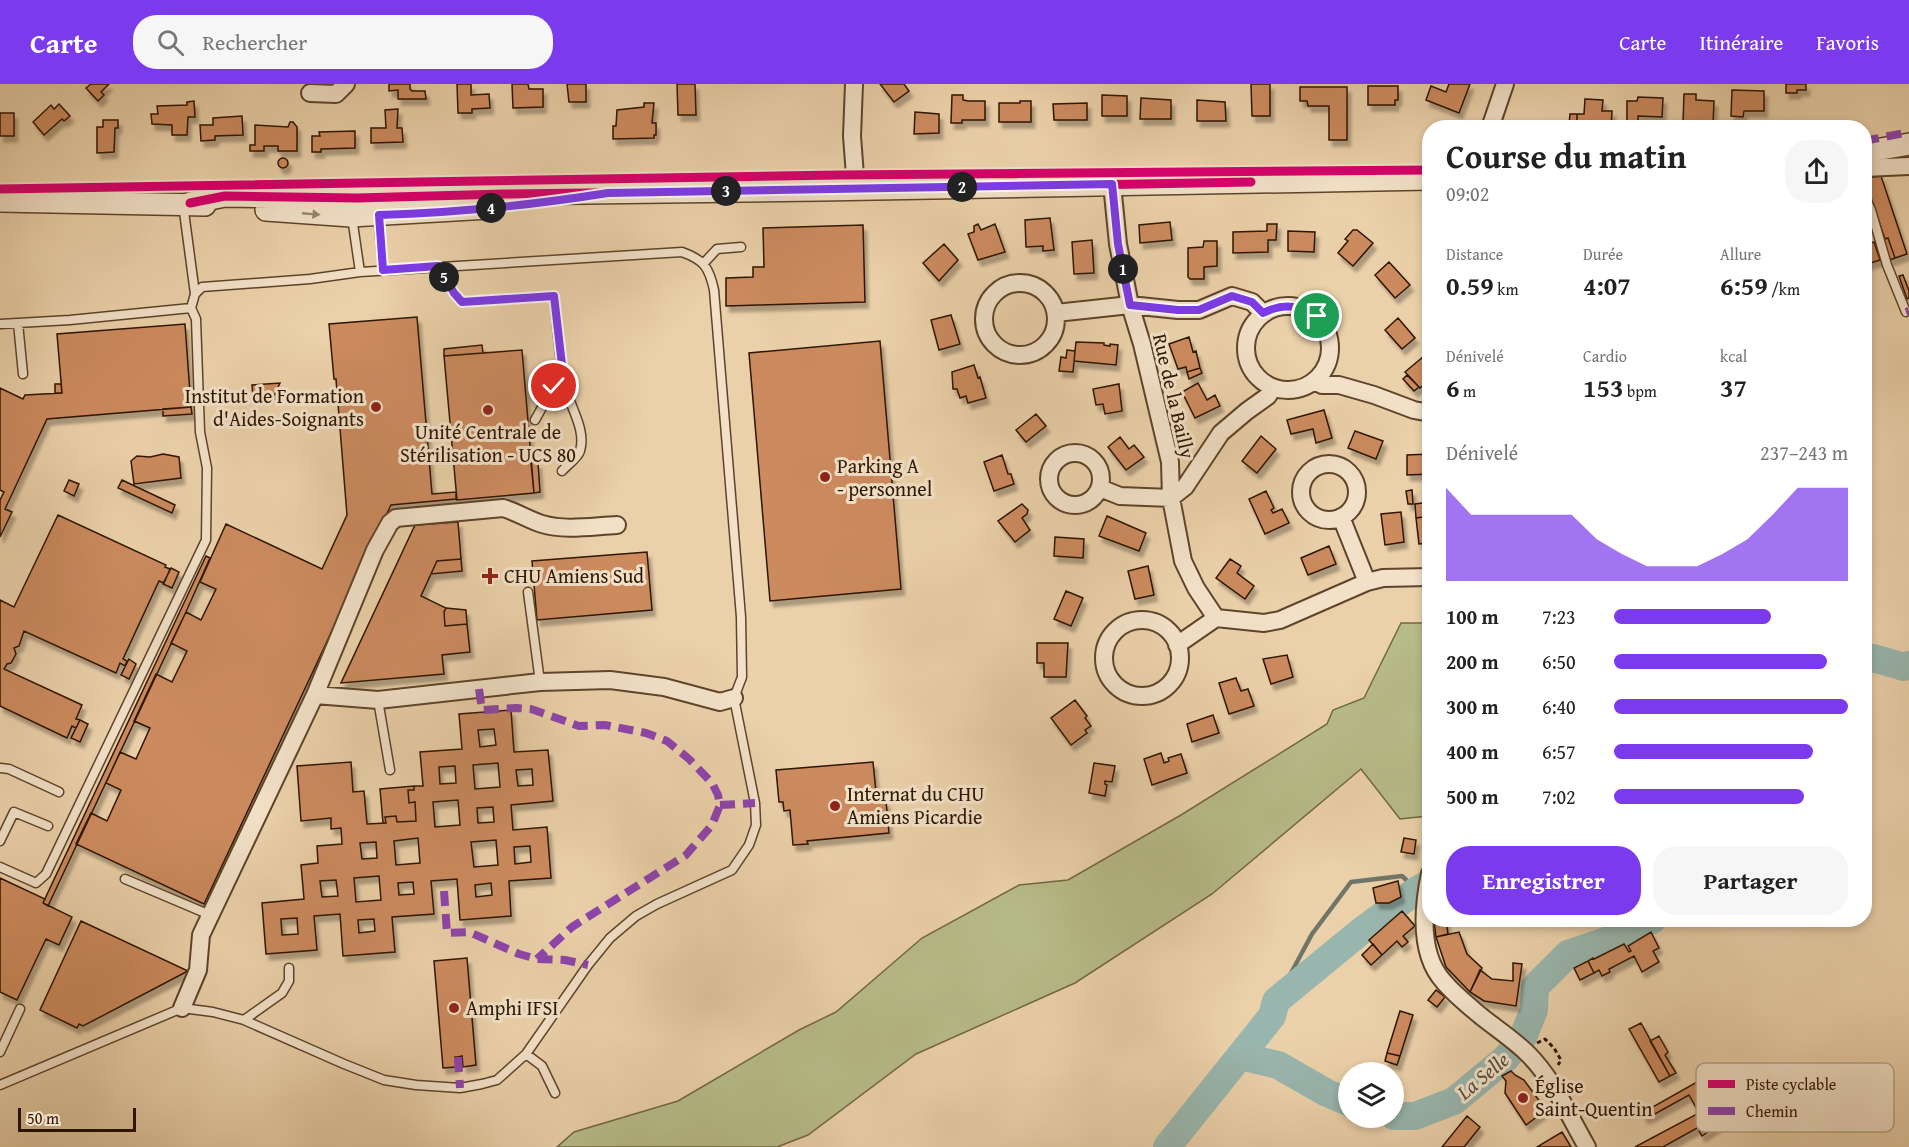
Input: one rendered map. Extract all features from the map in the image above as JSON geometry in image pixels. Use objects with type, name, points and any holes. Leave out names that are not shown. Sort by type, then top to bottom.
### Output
[{"type":"street","points":[[310,93],[336,94],[346,84]]},
{"type":"street","points":[[854,84],[852,136],[856,189]]},
{"type":"street","points":[[1493,120],[1505,84]]},
{"type":"street","points":[[1872,151],[1909,144]]},
{"type":"street","points":[[1872,168],[1909,166]]},
{"type":"street","points":[[0,201],[354,207],[515,193],[1422,178]]},
{"type":"street","name":"Rue de la Bailly","points":[[1112,184],[1118,244],[1130,305],[1142,344],[1170,462],[1171,498],[1183,561],[1196,588],[1216,618]]},
{"type":"street","points":[[354,207],[379,215],[550,202],[608,193]]},
{"type":"street","points":[[1023,283],[1045,292],[1056,313],[1056,325],[1052,336],[1035,352],[1023,355],[1011,354],[1000,349],[991,340],[984,318],[986,306],[992,296],[1001,288],[1023,283]]},
{"type":"street","points":[[1056,313],[1130,305],[1199,310],[1232,296],[1252,302],[1263,313]]},
{"type":"street","points":[[1290,305],[1317,316],[1330,342],[1330,356],[1324,370],[1315,381],[1295,390],[1273,388],[1252,372],[1246,353],[1247,334],[1263,313],[1276,307],[1290,305]]},
{"type":"street","points":[[1315,381],[1322,385],[1339,385],[1374,394],[1422,412]]},
{"type":"street","points":[[1100,488],[1120,496],[1171,498],[1185,487],[1221,433],[1269,396],[1273,388]]},
{"type":"street","points":[[182,1008],[198,970],[201,935],[315,695],[375,550],[390,522],[396,518],[503,508],[556,527],[617,525]]},
{"type":"street","points":[[1341,518],[1367,582]]},
{"type":"street","points":[[1177,645],[1216,618],[1264,623],[1280,620],[1367,582],[1383,578],[1422,577]]},
{"type":"street","points":[[1152,621],[1163,626],[1172,634],[1177,645],[1180,658],[1178,671],[1161,691],[1149,696],[1135,696],[1123,691],[1113,683],[1106,671],[1103,660],[1105,648],[1110,637],[1128,622],[1152,621]]},
{"type":"street","points":[[315,695],[378,700],[540,682],[610,680],[664,687],[720,702],[734,698]]},
{"type":"street","points":[[1424,927],[1432,960],[1443,981],[1527,1054],[1541,1069],[1587,1147]]},
{"type":"lane","points":[[0,867],[36,883],[46,874],[206,540],[207,468],[200,432],[196,319],[191,308],[195,294],[186,204]]},
{"type":"lane","points":[[354,207],[360,272]]},
{"type":"lane","points":[[1872,214],[1887,266],[1905,312]]},
{"type":"lane","points":[[379,215],[383,270]]},
{"type":"lane","points":[[703,264],[717,249],[741,247]]},
{"type":"lane","points":[[0,1082],[182,1008],[213,1012],[244,1020],[344,1065],[384,1080],[460,1088],[497,1080],[526,1054],[588,965],[610,938],[636,916],[657,904],[732,870],[749,844],[756,825],[755,803],[734,698],[742,678],[741,617],[714,290],[710,273],[699,258],[682,252],[438,266],[202,287],[195,294]]},
{"type":"lane","points":[[438,266],[462,302],[554,296],[562,365],[570,400],[579,424],[581,443],[580,453],[562,471]]},
{"type":"lane","points":[[0,324],[70,320],[191,308]]},
{"type":"lane","points":[[18,323],[23,374]]},
{"type":"lane","points":[[535,420],[554,386],[562,365]]},
{"type":"lane","points":[[528,592],[540,682]]},
{"type":"lane","points":[[378,700],[390,770]]},
{"type":"lane","points":[[0,768],[9,769],[59,792]]},
{"type":"lane","points":[[0,841],[14,812],[48,826]]},
{"type":"lane","points":[[125,879],[210,915]]},
{"type":"lane","points":[[244,1020],[282,993],[289,981],[289,968]]},
{"type":"lane","points":[[0,1052],[20,1009]]},
{"type":"lane","points":[[526,1054],[542,1066],[555,1093]]},
{"type":"green space","points":[[1401,623],[1422,623],[1422,817],[1400,819],[1361,769],[1212,894],[1075,983],[916,1054],[808,1135],[777,1147],[557,1147],[574,1132],[678,1101],[799,1030],[836,1012],[922,938],[1019,885],[1068,880],[1181,815],[1327,724],[1333,710],[1364,698]]},
{"type":"building","points":[[91,84],[109,84],[101,92],[104,95],[98,101],[86,88]]},
{"type":"building","points":[[389,84],[410,84],[412,91],[425,91],[426,99],[398,99],[398,90],[389,91]]},
{"type":"building","points":[[457,84],[471,84],[471,95],[489,94],[490,108],[472,109],[472,113],[458,113]]},
{"type":"building","points":[[512,84],[528,84],[529,89],[543,89],[543,107],[513,108]]},
{"type":"building","points":[[567,84],[586,84],[586,102],[569,102]]},
{"type":"building","points":[[677,84],[695,84],[696,115],[678,115]]},
{"type":"building","points":[[880,84],[904,84],[909,91],[894,102]]},
{"type":"building","points":[[1251,84],[1270,84],[1270,116],[1252,116]]},
{"type":"building","points":[[1449,84],[1470,84],[1459,113],[1426,100],[1431,86],[1446,92]]},
{"type":"building","points":[[1786,84],[1806,84],[1806,90],[1786,93]]},
{"type":"building","points":[[1368,86],[1398,86],[1398,100],[1395,100],[1395,105],[1368,105]]},
{"type":"building","points":[[1300,87],[1347,87],[1347,140],[1329,140],[1329,106],[1308,106],[1307,101],[1300,101]]},
{"type":"building","points":[[1732,90],[1764,91],[1764,111],[1744,111],[1743,117],[1731,116]]},
{"type":"building","points":[[1684,94],[1696,94],[1696,100],[1714,101],[1713,120],[1683,120]]},
{"type":"building","points":[[952,95],[963,95],[963,100],[968,101],[985,101],[985,120],[962,120],[962,123],[951,123]]},
{"type":"building","points":[[1102,95],[1127,96],[1127,116],[1102,116]]},
{"type":"building","points":[[1638,97],[1663,98],[1662,117],[1638,116],[1638,120],[1627,120],[1627,101],[1637,101]]},
{"type":"building","points":[[1141,98],[1171,100],[1171,119],[1140,119]]},
{"type":"building","points":[[1585,99],[1603,100],[1602,111],[1612,111],[1611,120],[1577,120],[1577,114],[1584,114]]},
{"type":"building","points":[[1197,100],[1225,102],[1226,121],[1197,121]]},
{"type":"building","points":[[194,101],[195,117],[188,117],[187,135],[172,135],[172,125],[152,124],[151,114],[158,114],[157,106],[187,105],[187,102]]},
{"type":"building","points":[[1020,101],[1031,101],[1031,122],[999,122],[999,103],[1020,103]]},
{"type":"building","points":[[644,103],[654,103],[652,123],[656,123],[656,135],[654,138],[613,139],[617,110],[644,107]]},
{"type":"building","points":[[1087,103],[1087,120],[1054,120],[1053,104]]},
{"type":"building","points":[[59,104],[70,116],[64,121],[62,119],[44,135],[33,122],[51,105],[54,109]]},
{"type":"building","points":[[398,109],[397,128],[402,128],[403,142],[371,143],[371,128],[386,128],[385,110]]},
{"type":"building","points":[[915,112],[939,114],[939,133],[914,134]]},
{"type":"building","points":[[0,113],[14,113],[14,136],[0,136]]},
{"type":"building","points":[[1570,114],[1577,114],[1577,120],[1569,120]]},
{"type":"building","points":[[242,116],[243,135],[215,136],[215,140],[201,141],[200,125],[213,125],[213,118]]},
{"type":"building","points":[[103,120],[118,120],[118,128],[115,128],[114,152],[97,153],[97,127],[103,127]]},
{"type":"building","points":[[290,122],[297,127],[297,151],[278,151],[278,146],[264,146],[264,151],[250,151],[250,145],[255,145],[255,125],[288,127]]},
{"type":"building","points":[[355,131],[355,148],[321,149],[321,152],[312,152],[312,136],[320,136],[319,132]]},
{"type":"building","points":[[283,158],[287,159],[287,167],[283,168],[279,167],[278,163],[279,159]]},
{"type":"building","points":[[1881,176],[1907,254],[1895,258],[1888,238],[1885,239],[1872,201],[1872,177]]},
{"type":"building","points":[[1050,218],[1054,250],[1043,251],[1043,246],[1026,247],[1025,220]]},
{"type":"building","points":[[1170,222],[1172,240],[1140,243],[1139,225]]},
{"type":"building","points":[[978,224],[981,230],[995,224],[1005,252],[978,260],[968,234],[974,232],[974,226]]},
{"type":"building","points":[[1267,224],[1277,224],[1276,240],[1268,240],[1268,252],[1233,253],[1233,232],[1267,231]]},
{"type":"building","points":[[863,225],[865,302],[726,306],[726,278],[753,277],[753,267],[764,267],[763,228]]},
{"type":"building","points":[[1353,230],[1357,230],[1373,243],[1353,266],[1338,253],[1348,241],[1345,239]]},
{"type":"building","points":[[1288,231],[1315,232],[1314,252],[1288,251]]},
{"type":"building","points":[[1888,238],[1895,258],[1890,260],[1883,239]]},
{"type":"building","points":[[1092,240],[1094,273],[1074,274],[1072,242]]},
{"type":"building","points":[[1204,241],[1217,241],[1217,266],[1204,267],[1204,279],[1190,279],[1188,277],[1188,248],[1203,247]]},
{"type":"building","points":[[1874,242],[1880,260],[1872,262],[1872,243]]},
{"type":"building","points":[[944,244],[958,260],[939,281],[923,263]]},
{"type":"building","points":[[1389,262],[1410,285],[1395,298],[1375,275]]},
{"type":"building","points":[[1903,275],[1909,291],[1907,299],[1899,276]]},
{"type":"building","points":[[951,315],[960,344],[939,350],[931,320]]},
{"type":"building","points":[[417,317],[432,494],[456,492],[456,499],[391,505],[204,904],[76,844],[91,813],[107,821],[121,790],[106,783],[120,752],[136,759],[150,728],[134,721],[156,674],[172,682],[187,651],[171,643],[186,612],[201,620],[216,589],[200,582],[226,524],[322,569],[347,515],[336,379],[334,379],[329,324]]},
{"type":"building","points":[[1398,318],[1415,338],[1402,349],[1385,330]]},
{"type":"building","points":[[185,324],[191,407],[47,419],[5,509],[12,512],[0,537],[0,500],[4,492],[0,490],[0,388],[23,399],[25,395],[62,393],[57,334]]},
{"type":"building","points":[[1189,337],[1193,352],[1196,351],[1200,368],[1187,372],[1186,367],[1178,369],[1169,344]]},
{"type":"building","name":"Parking A - personnel","points":[[880,341],[901,589],[770,601],[749,353]]},
{"type":"building","points":[[1076,342],[1118,345],[1116,365],[1074,361]]},
{"type":"building","points":[[482,345],[483,353],[444,356],[444,349]]},
{"type":"building","name":"Unité Centrale de Stérilisation - UCS 80","points":[[522,350],[534,493],[457,500],[444,356]]},
{"type":"building","points":[[1067,350],[1075,351],[1073,372],[1059,371],[1061,357],[1066,358]]},
{"type":"building","points":[[1422,358],[1422,386],[1420,388],[1405,372]]},
{"type":"building","points":[[974,365],[986,398],[968,403],[966,396],[960,398],[957,389],[953,389],[952,372]]},
{"type":"building","points":[[1200,368],[1202,373],[1189,379],[1187,372]]},
{"type":"building","points":[[1407,375],[1419,387],[1414,391],[1403,379]]},
{"type":"building","points":[[280,383],[274,396],[253,397],[252,385]]},
{"type":"building","points":[[1198,383],[1207,400],[1215,395],[1220,406],[1195,418],[1182,392]]},
{"type":"building","points":[[55,384],[61,384],[62,393],[55,393]]},
{"type":"building","points":[[1119,384],[1122,411],[1105,414],[1103,404],[1096,405],[1093,389]]},
{"type":"building","points":[[191,407],[192,414],[163,416],[163,409]]},
{"type":"building","points":[[1324,410],[1332,438],[1316,443],[1313,429],[1291,434],[1287,420]]},
{"type":"building","points":[[1036,414],[1046,426],[1026,442],[1016,430]]},
{"type":"building","points":[[1355,431],[1383,441],[1376,459],[1348,448]]},
{"type":"building","points":[[1261,436],[1276,449],[1257,473],[1242,461]]},
{"type":"building","points":[[1120,437],[1129,449],[1134,445],[1144,457],[1126,470],[1108,447]]},
{"type":"building","points":[[163,454],[179,457],[181,478],[134,484],[131,461],[137,456],[150,457]]},
{"type":"building","points":[[1422,454],[1422,474],[1407,475],[1407,455]]},
{"type":"building","points":[[1002,455],[1014,484],[994,491],[984,462]]},
{"type":"building","points":[[531,463],[538,463],[540,492],[534,493]]},
{"type":"building","points":[[69,480],[79,484],[74,496],[64,491]]},
{"type":"building","points":[[122,480],[175,505],[172,513],[118,488]]},
{"type":"building","points":[[1412,490],[1413,504],[1408,504],[1406,491]]},
{"type":"building","points":[[1266,491],[1274,508],[1271,510],[1273,513],[1282,509],[1289,523],[1265,534],[1249,499]]},
{"type":"building","points":[[1422,503],[1422,517],[1416,518],[1415,504]]},
{"type":"building","points":[[1022,504],[1028,510],[1022,518],[1030,530],[1015,542],[998,521]]},
{"type":"building","points":[[1401,512],[1404,542],[1385,545],[1381,514]]},
{"type":"building","points":[[58,515],[166,565],[165,567],[170,569],[164,583],[159,581],[123,659],[127,661],[125,666],[120,663],[116,673],[24,631],[19,646],[14,648],[16,654],[4,669],[82,705],[76,719],[80,720],[76,728],[72,726],[67,738],[0,706],[0,600],[14,607]]},
{"type":"building","points":[[1107,516],[1146,533],[1139,551],[1099,536]]},
{"type":"building","points":[[1422,517],[1422,544],[1419,544],[1416,518]]},
{"type":"building","points":[[458,522],[461,559],[437,561],[421,596],[446,608],[445,626],[467,624],[470,652],[442,655],[444,674],[341,683],[415,525]]},
{"type":"building","points":[[1055,537],[1084,539],[1083,558],[1054,556]]},
{"type":"building","points":[[1329,546],[1336,564],[1308,575],[1301,558]]},
{"type":"building","points":[[647,552],[652,610],[537,620],[532,561]]},
{"type":"building","points":[[206,556],[210,558],[186,612],[48,906],[43,903]]},
{"type":"building","points":[[461,559],[462,571],[431,574],[437,561]]},
{"type":"building","points":[[1230,559],[1241,566],[1237,573],[1254,586],[1245,599],[1216,578]]},
{"type":"building","points":[[1148,566],[1154,595],[1135,599],[1128,571]]},
{"type":"building","points":[[171,568],[179,572],[172,588],[163,584]]},
{"type":"building","points":[[1066,591],[1083,598],[1071,626],[1054,619]]},
{"type":"building","points":[[446,608],[466,610],[467,624],[445,626]]},
{"type":"building","points":[[1037,643],[1068,643],[1066,677],[1044,677],[1044,663],[1037,663]]},
{"type":"building","points":[[1287,655],[1293,677],[1271,684],[1263,659]]},
{"type":"building","points":[[129,659],[136,664],[129,679],[121,675]]},
{"type":"building","points":[[1236,678],[1241,691],[1248,689],[1254,706],[1229,714],[1219,683]]},
{"type":"building","points":[[1075,700],[1087,716],[1085,718],[1091,726],[1085,730],[1087,733],[1071,745],[1051,718]]},
{"type":"building","points":[[511,710],[514,752],[548,750],[553,801],[511,805],[513,830],[547,827],[551,878],[509,881],[511,916],[460,920],[457,879],[431,881],[434,914],[392,917],[395,952],[343,956],[340,914],[314,916],[317,950],[266,954],[262,903],[304,899],[301,865],[318,863],[317,846],[342,844],[341,828],[331,829],[331,818],[301,821],[297,766],[351,762],[353,792],[364,791],[367,824],[386,823],[385,817],[396,816],[397,822],[416,821],[415,802],[409,803],[408,790],[414,790],[414,786],[423,786],[420,752],[462,749],[459,714]],"holes":[[[494,729],[496,745],[480,747],[478,730]],[[498,763],[500,787],[475,789],[473,765]],[[455,766],[456,783],[440,784],[439,767]],[[532,769],[533,785],[518,786],[516,770]],[[458,800],[460,825],[435,827],[433,802]],[[493,807],[494,822],[478,823],[477,808]],[[418,838],[420,863],[396,865],[394,841]],[[496,840],[498,865],[474,867],[471,842]],[[376,842],[377,858],[362,859],[360,843]],[[530,846],[531,862],[515,864],[514,847]],[[379,876],[381,900],[356,902],[354,878]],[[336,880],[338,896],[322,897],[320,881]],[[413,882],[414,894],[399,895],[398,883]],[[491,883],[492,895],[476,897],[475,885]],[[297,918],[298,934],[282,935],[281,919]],[[374,919],[375,931],[359,933],[358,920]]]},
{"type":"building","points":[[1213,715],[1219,733],[1192,742],[1187,724]]},
{"type":"building","points":[[80,720],[88,724],[80,742],[71,738]]},
{"type":"building","points":[[1161,753],[1164,763],[1169,761],[1168,758],[1181,754],[1187,773],[1152,785],[1144,759]]},
{"type":"building","name":"Internat du CHU Amiens Picardie","points":[[873,762],[877,802],[886,801],[889,833],[807,841],[808,844],[793,845],[790,810],[784,811],[783,802],[779,802],[776,770]]},
{"type":"building","points":[[1094,763],[1115,766],[1112,782],[1105,781],[1107,785],[1105,796],[1089,793]]},
{"type":"building","points":[[414,786],[414,790],[408,790],[409,803],[415,802],[416,821],[397,822],[396,816],[385,817],[386,823],[383,823],[380,789]]},
{"type":"building","points":[[1404,838],[1416,840],[1414,854],[1401,852]]},
{"type":"building","points":[[0,878],[45,899],[43,903],[72,917],[59,945],[46,939],[17,1000],[0,992]]},
{"type":"building","points":[[1398,881],[1401,897],[1389,903],[1376,903],[1373,888]]},
{"type":"building","points":[[1402,911],[1415,926],[1403,936],[1408,942],[1402,947],[1397,941],[1382,955],[1369,940]]},
{"type":"building","points":[[81,921],[188,971],[83,1026],[79,1024],[77,1028],[40,1010]]},
{"type":"building","points":[[1435,927],[1447,927],[1448,934],[1436,937]]},
{"type":"building","points":[[1459,932],[1467,954],[1482,968],[1470,992],[1446,967],[1436,937]]},
{"type":"building","points":[[1651,932],[1659,948],[1653,951],[1659,962],[1642,972],[1634,956],[1609,969],[1610,972],[1602,976],[1599,970],[1594,973],[1588,961],[1624,944],[1629,952],[1631,951],[1628,946]]},
{"type":"building","points":[[1373,944],[1382,955],[1371,965],[1362,955]]},
{"type":"building","name":"Amphi IFSI","points":[[467,958],[476,1065],[463,1067],[462,1056],[455,1057],[456,1067],[443,1068],[434,961]]},
{"type":"building","points":[[1588,961],[1594,973],[1580,980],[1574,968]]},
{"type":"building","points":[[1513,963],[1522,964],[1516,1006],[1484,1001],[1470,992],[1480,970],[1492,979],[1513,981]]},
{"type":"building","points":[[1436,990],[1445,997],[1437,1007],[1428,1000]]},
{"type":"building","points":[[1400,1011],[1413,1015],[1400,1056],[1387,1053]]},
{"type":"building","points":[[1641,1023],[1670,1076],[1659,1082],[1629,1029]]},
{"type":"building","points":[[1659,1036],[1668,1052],[1665,1055],[1676,1073],[1670,1076],[1650,1041]]},
{"type":"building","points":[[1387,1053],[1400,1056],[1398,1062],[1385,1061]]},
{"type":"building","name":"Église Saint-Quentin","points":[[1511,1071],[1524,1080],[1546,1110],[1526,1125],[1505,1093],[1506,1081],[1502,1076]]},
{"type":"building","points":[[1696,1083],[1696,1108],[1689,1095],[1653,1115],[1645,1118],[1642,1113]]},
{"type":"building","points":[[1696,1115],[1696,1129],[1663,1147],[1635,1147]]},
{"type":"building","points":[[1467,1116],[1480,1127],[1464,1147],[1442,1147]]},
{"type":"building","points":[[1562,1132],[1571,1147],[1537,1147]]},
{"type":"waterway","name":"La Selle","points":[[1872,658],[1904,667],[1909,665]]},
{"type":"waterway","points":[[1276,1001],[1312,934],[1351,882],[1402,876],[1417,890]]},
{"type":"waterway","name":"La Selle","points":[[1167,1147],[1272,1016],[1276,1001],[1360,932],[1422,887]]},
{"type":"waterway","name":"La Selle","points":[[1404,1116],[1415,1116],[1454,1101],[1506,1058],[1523,1037],[1534,1010],[1535,987],[1568,954],[1606,941],[1637,927]]},
{"type":"waterway","name":"La Selle","points":[[1240,1056],[1278,1065],[1338,1098]]},
{"type":"marked path","points":[[1872,139],[1909,132]]},
{"type":"marked path","points":[[479,689],[482,710],[531,709],[579,726],[605,725],[646,733],[667,741],[689,759],[712,783],[718,795],[720,805],[712,825],[686,855],[572,927],[537,959]]},
{"type":"marked path","points":[[720,805],[755,803]]},
{"type":"marked path","points":[[444,891],[447,933],[469,932],[519,954],[537,959],[565,960],[588,965]]},
{"type":"marked path","points":[[458,1057],[460,1088]]},
{"type":"cycle path","points":[[0,189],[839,175],[1422,170]]},
{"type":"cycle path","points":[[190,203],[225,196],[357,198],[1251,182]]},
{"type":"place","name":"Institut de Formation d'Aides-Soignants","points":[[376,407]]},
{"type":"place","name":"Unité Centrale de Stérilisation - UCS 80","points":[[488,410]]},
{"type":"place","name":"Parking A - personnel","points":[[825,477]]},
{"type":"place","name":"CHU Amiens Sud","points":[[490,576]]},
{"type":"place","name":"Internat du CHU Amiens Picardie","points":[[835,806]]},
{"type":"place","name":"Amphi IFSI","points":[[454,1008]]},
{"type":"place","name":"Église Saint-Quentin","points":[[1523,1098]]},
{"type":"route","points":[[554,386],[562,365],[554,296],[462,302],[438,266],[383,270],[379,215],[550,202],[608,193],[1112,184],[1118,244],[1130,305],[1199,310],[1232,296],[1252,302],[1263,313],[1276,307],[1290,305],[1317,316]]}]
